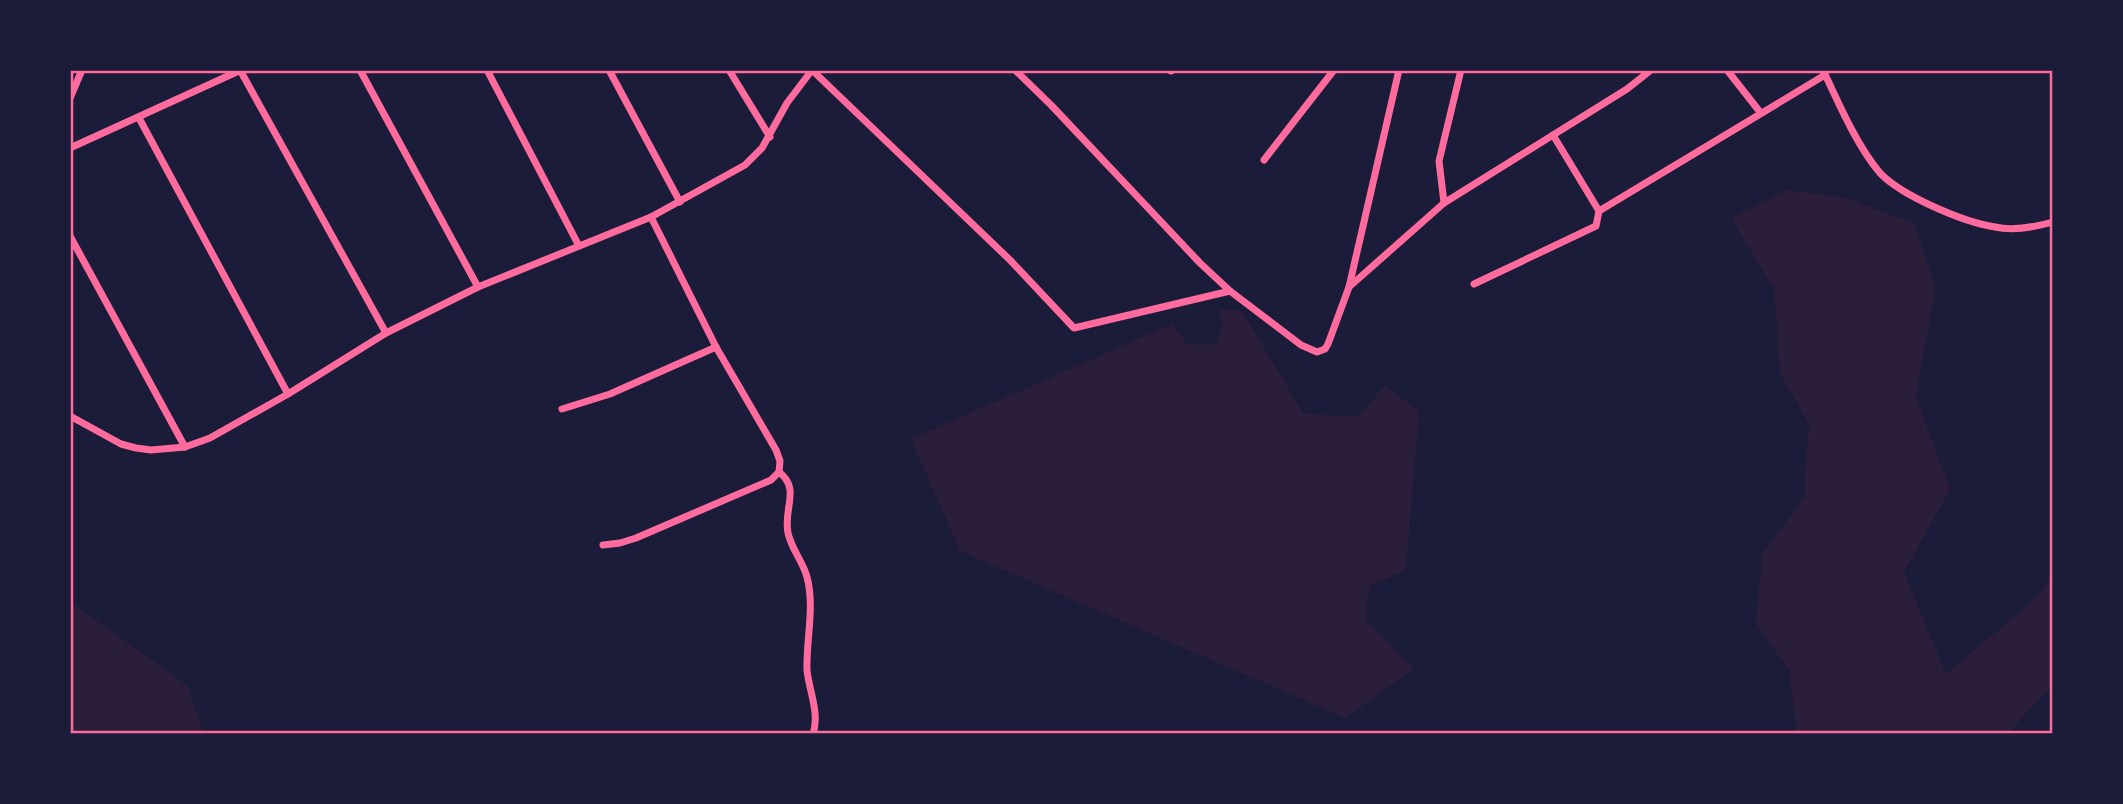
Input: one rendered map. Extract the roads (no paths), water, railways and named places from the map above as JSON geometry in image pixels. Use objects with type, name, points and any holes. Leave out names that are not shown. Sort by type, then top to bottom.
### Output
[{"type":"street","points":[[70,98],[82,70]]},
{"type":"street","points":[[70,148],[240,70],[386,333]]},
{"type":"street","points":[[360,70],[478,287]]},
{"type":"street","points":[[487,70],[579,246]]},
{"type":"street","points":[[608,70],[680,202]]},
{"type":"street","points":[[729,70],[770,137]]},
{"type":"street","points":[[70,416],[121,444],[136,448],[151,450],[185,447],[211,438],[386,333],[478,287],[651,217],[745,165],[770,137],[787,103],[812,70],[1010,260],[1074,328],[1230,291]]},
{"type":"street","points":[[1015,70],[1051,104],[1200,263],[1230,291],[1311,351],[1321,351],[1328,344],[1349,287],[1399,70]]},
{"type":"street","points":[[1264,160],[1334,70]]},
{"type":"street","points":[[1444,203],[1439,161],[1461,70]]},
{"type":"street","points":[[1349,287],[1444,203],[1627,89],[1651,70]]},
{"type":"street","points":[[1727,70],[1760,112]]},
{"type":"street","points":[[1599,211],[1824,72],[1864,150],[1894,186],[1972,222],[1997,228],[2025,228],[2053,222]]},
{"type":"street","points":[[139,118],[288,394]]},
{"type":"street","points":[[1474,284],[1596,226],[1599,211],[1553,135]]},
{"type":"street","points":[[603,545],[636,538],[771,480],[779,472],[780,461],[776,450],[716,347],[651,217]]},
{"type":"street","points":[[70,236],[185,447]]},
{"type":"street","points":[[562,409],[610,394],[716,347]]},
{"type":"street","points":[[779,472],[789,484],[791,492],[786,510],[788,533],[807,576],[810,600],[807,670],[816,724],[813,734]]}]
